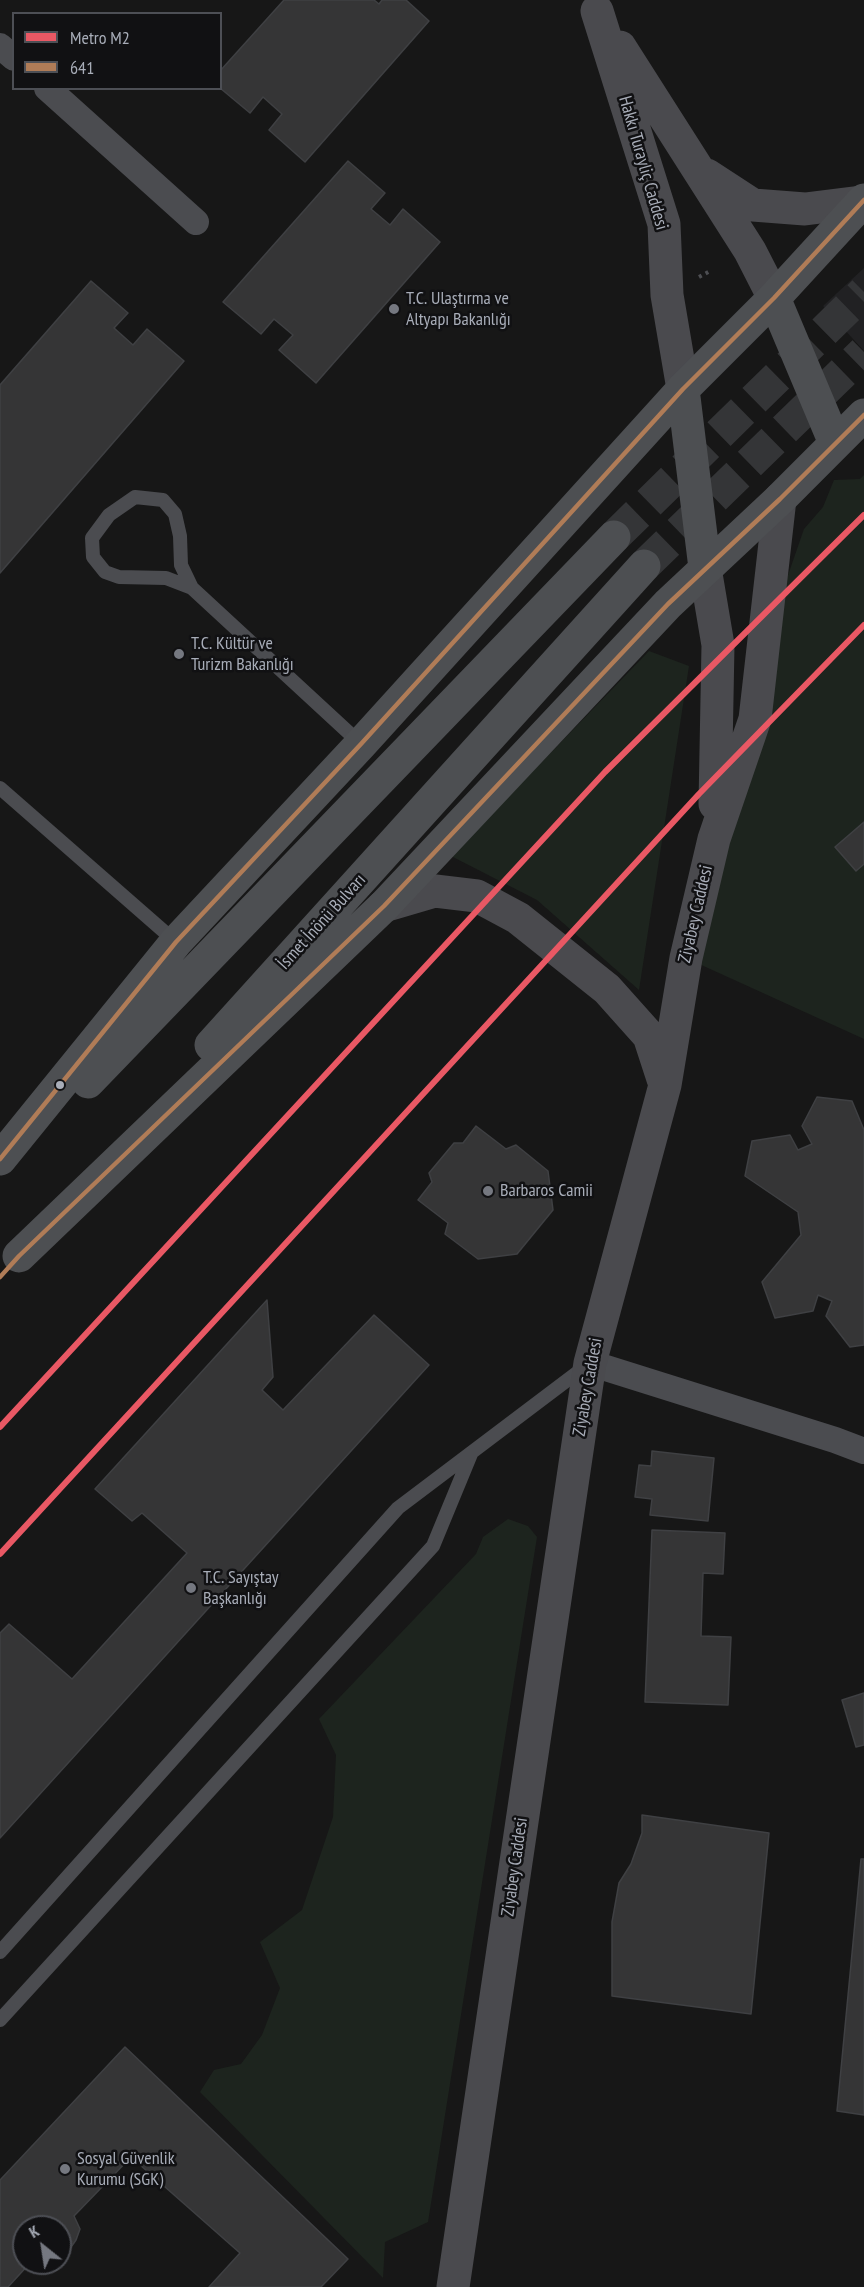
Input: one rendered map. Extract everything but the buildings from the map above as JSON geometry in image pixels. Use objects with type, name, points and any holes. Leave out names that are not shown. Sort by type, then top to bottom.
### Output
[{"type":"main road","name":"Hakkı Turayliç Caddesi","points":[[594,6],[750,251],[774,298]]},
{"type":"main road","name":"Hakkı Turayliç Caddesi","points":[[594,6],[664,224],[667,295],[683,389]]},
{"type":"main road","points":[[699,170],[753,205],[804,209],[863,201]]},
{"type":"main road","points":[[0,1159],[176,942],[361,744],[683,389],[774,298],[863,201]]},
{"type":"main road","points":[[774,298],[835,443]]},
{"type":"main road","points":[[683,389],[705,568],[718,645],[714,839]]},
{"type":"main road","points":[[10,1267],[384,906],[668,604],[780,499],[864,415]]},
{"type":"main road","name":"Ziyabey Caddesi","points":[[453,2287],[590,1364],[665,1084],[686,958],[714,839],[755,719],[780,499]]},
{"type":"main road","points":[[0,1172],[614,537]]},
{"type":"main road","name":"İsmet İnönü Bulvarı","points":[[10,1267],[644,567]]},
{"type":"main road","points":[[384,906],[435,891],[477,896],[518,918],[607,989],[649,1035],[665,1084]]},
{"type":"street","points":[[0,46],[12,56]]},
{"type":"street","points":[[49,90],[196,222]]},
{"type":"street","points":[[590,1364],[864,1451]]},
{"type":"lane","points":[[192,588],[181,565],[180,536],[175,514],[163,500],[135,497],[109,515],[92,538],[93,557],[105,572],[119,577],[166,578],[192,588],[361,744]]},
{"type":"lane","points":[[0,788],[176,942]]},
{"type":"lane","points":[[0,1953],[398,1508],[590,1364]]},
{"type":"lane","points":[[0,2020],[433,1546],[472,1452]]},
{"type":"shaded area","points":[[864,268],[864,351],[823,306]]},
{"type":"shaded area","points":[[864,475],[864,822],[835,847],[856,871],[864,864],[864,1039],[686,958],[703,820],[804,529],[823,507],[834,480],[860,479]]},
{"type":"shaded area","points":[[649,651],[689,666],[639,990],[537,900],[451,856]]},
{"type":"shaded area","points":[[508,1519],[528,1526],[537,1537],[428,2222],[385,2242],[383,2278],[200,2092],[214,2070],[241,2064],[262,2035],[280,1988],[260,1942],[302,1910],[333,1817],[336,1755],[319,1719],[476,1554],[483,1537]]},
{"type":"tunnel","points":[[614,537],[864,292]]},
{"type":"tunnel","points":[[644,566],[864,352]]},
{"type":"metro line","name":"M2","points":[[0,1427],[605,772],[864,515]]},
{"type":"metro line","name":"M2","points":[[0,1554],[699,794],[864,625]]},
{"type":"transit line","name":"641","points":[[0,1159],[176,942],[361,744],[683,389],[774,298],[864,200]]},
{"type":"transit line","name":"641","points":[[0,1277],[19,1256],[384,906],[668,604],[780,499],[864,415]]},
{"type":"place","name":"T.C. Ulaştırma ve Altyapı Bakanlığı","points":[[394,309]]},
{"type":"place","name":"T.C. Kültür ve Turizm Bakanlığı","points":[[179,654]]},
{"type":"place","name":"Barbaros Camii","points":[[488,1191]]},
{"type":"place","name":"T.C. Sayıştay Başkanlığı","points":[[191,1588]]},
{"type":"place","name":"Sosyal Güvenlik Kurumu (SGK)","points":[[65,2169]]}]
